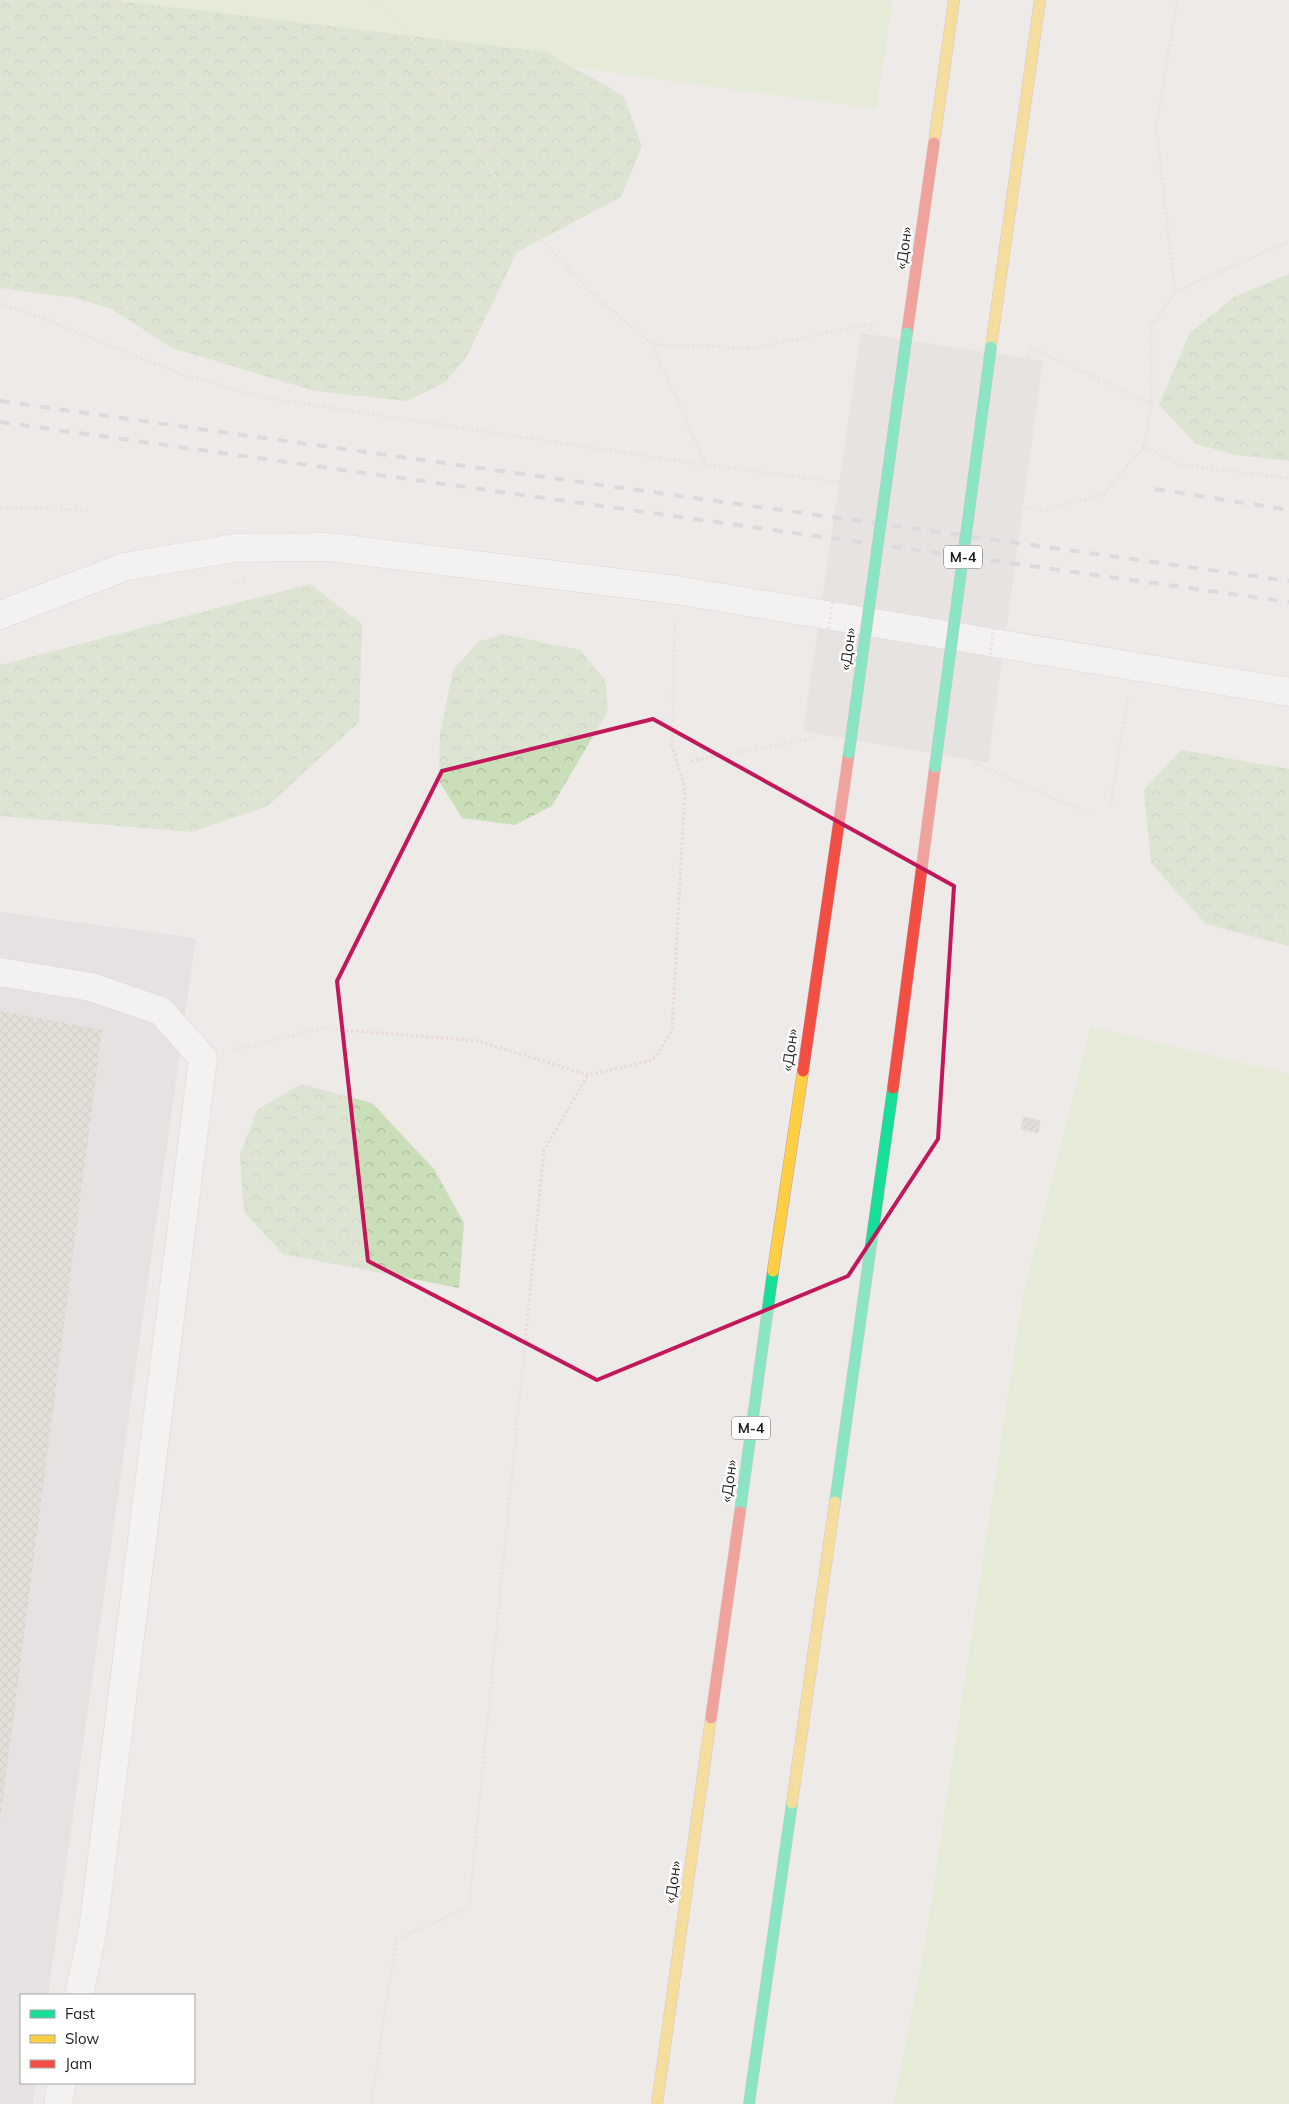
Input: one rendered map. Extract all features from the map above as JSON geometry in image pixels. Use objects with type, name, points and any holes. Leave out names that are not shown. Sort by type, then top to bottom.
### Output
[{"type":"highway","name":"«Дон»","points":[[657,2104],[778,1238],[850,753],[954,0]]},
{"type":"highway","name":"М-4","points":[[749,2104],[870,1262],[991,346],[1040,0]]},
{"type":"street","points":[[0,614],[124,567],[234,548],[329,547],[676,590],[1289,692]]},
{"type":"street","points":[[0,972],[91,987],[162,1011],[203,1058],[93,1929],[79,1994]]},
{"type":"street","points":[[58,2104],[62,2084]]},
{"type":"path","points":[[363,0],[377,3],[402,22],[519,217],[596,297],[652,344],[706,465]]},
{"type":"path","points":[[1175,292],[1156,126],[1177,0]]},
{"type":"path","points":[[994,503],[1042,510],[1104,494],[1144,446],[1151,404],[1152,325],[1175,292],[1289,241]]},
{"type":"path","points":[[0,304],[38,316],[180,374],[260,397],[706,465],[860,485]]},
{"type":"path","points":[[652,344],[751,348],[872,324],[813,738],[691,761]]},
{"type":"path","points":[[1089,813],[976,764],[1030,347],[1151,404]]},
{"type":"path","points":[[1144,446],[1180,465],[1289,478]]},
{"type":"path","points":[[908,492],[946,497]]},
{"type":"path","points":[[0,507],[90,510]]},
{"type":"path","points":[[226,583],[245,582]]},
{"type":"path","points":[[203,1058],[320,1028],[478,1041],[588,1075],[653,1060],[672,1030],[684,788],[672,746],[676,590]]},
{"type":"path","points":[[823,642],[833,644]]},
{"type":"path","points":[[981,667],[991,668]]},
{"type":"path","points":[[1110,808],[1129,690],[1135,667]]},
{"type":"path","points":[[371,2104],[396,1940],[469,1907],[544,1150],[588,1075]]},
{"type":"highlighted area","points":[[653,719],[954,886],[938,1139],[848,1276],[597,1380],[368,1261],[337,981],[442,771]]},
{"type":"shaded area","points":[[0,912],[196,938],[48,1994],[20,1994],[20,2084],[36,2084],[33,2104],[0,2104]]},
{"type":"shaded area","points":[[0,1011],[102,1030],[0,1821]]},
{"type":"green space","points":[[0,0],[111,0],[546,52],[624,96],[642,146],[621,197],[517,252],[466,358],[444,383],[407,401],[315,391],[172,348],[112,309],[75,298],[0,288]]},
{"type":"green space","points":[[86,0],[893,0],[876,109]]},
{"type":"green space","points":[[1289,274],[1289,461],[1237,455],[1196,444],[1159,405],[1189,334],[1234,297]]},
{"type":"green space","points":[[310,584],[362,624],[359,722],[268,806],[192,832],[0,816],[0,665]]},
{"type":"green space","points":[[502,634],[580,650],[605,680],[608,711],[552,806],[515,825],[462,818],[439,781],[440,734],[453,670],[478,642]]},
{"type":"green space","points":[[1181,750],[1289,769],[1289,946],[1206,924],[1151,863],[1144,790]]},
{"type":"green space","points":[[1091,1027],[1289,1074],[1289,2104],[894,2104],[924,1950],[1023,1296]]},
{"type":"green space","points":[[301,1084],[372,1103],[434,1169],[464,1223],[459,1288],[283,1254],[244,1212],[240,1155],[257,1110]]},
{"type":"pier","points":[[861,333],[1043,361],[988,763],[803,731]]},
{"type":"building","points":[[1024,1117],[1040,1121],[1038,1133],[1021,1129]]},
{"type":"railway","points":[[0,401],[1289,581]]},
{"type":"railway","points":[[0,422],[1289,602]]},
{"type":"railway","points":[[1155,489],[1289,510]]},
{"type":"traffic: fast","points":[[849,753],[907,333]]},
{"type":"traffic: fast","points":[[935,767],[991,347]]},
{"type":"traffic: fast","points":[[835,1502],[893,1088]]},
{"type":"traffic: fast","points":[[740,1512],[773,1271]]},
{"type":"traffic: fast","points":[[749,2104],[792,1803]]},
{"type":"traffic: slow","points":[[934,143],[954,0]]},
{"type":"traffic: slow","points":[[991,347],[1040,0]]},
{"type":"traffic: slow","points":[[773,1271],[803,1071]]},
{"type":"traffic: slow","points":[[792,1803],[835,1502]]},
{"type":"traffic: slow","points":[[657,2104],[711,1718]]},
{"type":"traffic: jam","points":[[907,333],[934,143]]},
{"type":"traffic: jam","points":[[803,1071],[849,753]]},
{"type":"traffic: jam","points":[[893,1088],[935,767]]},
{"type":"traffic: jam","points":[[711,1718],[740,1512]]}]
